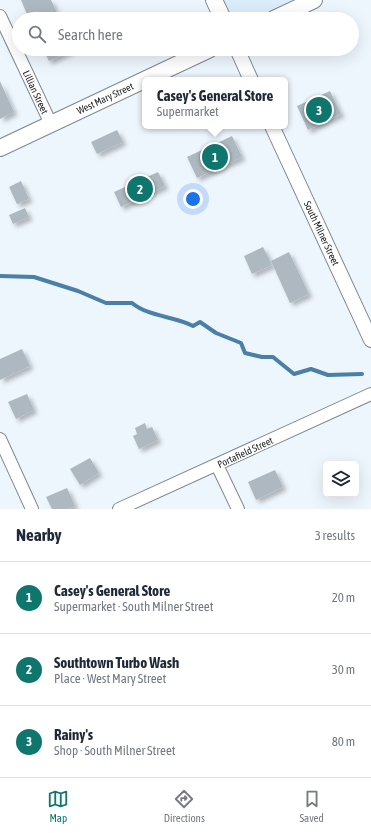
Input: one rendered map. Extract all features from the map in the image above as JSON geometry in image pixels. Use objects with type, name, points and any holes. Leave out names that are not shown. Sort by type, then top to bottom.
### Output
[{"type":"main road","points":[[214,0],[220,12]]},
{"type":"main road","points":[[289,12],[314,0]]},
{"type":"main road","name":"West Mary Street","points":[[151,77],[195,56]]},
{"type":"main road","name":"West Mary Street","points":[[0,148],[142,81]]},
{"type":"street","name":"Lillian Street","points":[[0,16],[12,41]]},
{"type":"street","name":"Lillian Street","points":[[19,56],[51,124]]},
{"type":"street","points":[[240,56],[250,77]]},
{"type":"street","name":"South Milner Street","points":[[273,129],[371,340]]},
{"type":"street","name":"Portafield Street","points":[[119,509],[371,394]]},
{"type":"street","points":[[0,439],[32,509]]},
{"type":"street","points":[[217,465],[238,509]]},
{"type":"shaded area","points":[[214,0],[314,0],[289,12],[220,12]]},
{"type":"building","points":[[21,0],[51,0],[57,12],[26,12]]},
{"type":"building","points":[[46,56],[59,56],[49,61]]},
{"type":"building","points":[[0,81],[14,112],[0,119]]},
{"type":"building","points":[[330,91],[341,114],[308,130],[297,106]]},
{"type":"building","points":[[117,130],[123,142],[97,154],[91,142]]},
{"type":"building","points":[[232,136],[242,157],[197,178],[187,157]]},
{"type":"building","points":[[158,172],[165,186],[121,207],[114,192]]},
{"type":"building","points":[[21,181],[29,199],[17,204],[9,187]]},
{"type":"building","points":[[25,208],[29,217],[13,224],[9,215]]},
{"type":"building","points":[[263,247],[272,265],[252,274],[244,256]]},
{"type":"building","points":[[289,252],[309,294],[290,303],[271,261]]},
{"type":"building","points":[[22,349],[30,366],[0,380],[0,359]]},
{"type":"building","points":[[27,394],[34,410],[16,419],[8,402]]},
{"type":"building","points":[[145,423],[147,429],[152,427],[158,440],[139,449],[133,436],[137,434],[135,428]]},
{"type":"building","points":[[90,458],[99,473],[80,485],[70,469]]},
{"type":"building","points":[[275,470],[283,487],[256,500],[248,482]]},
{"type":"building","points":[[67,488],[75,506],[68,509],[52,509],[46,497]]},
{"type":"waterway","points":[[0,276],[34,277],[78,291],[106,303],[132,303],[146,311],[193,326],[200,322],[216,333],[241,343],[245,353],[262,357],[273,357],[294,374],[311,369],[328,375],[362,374]]},
{"type":"place","name":"Rainy's","points":[[319,110]]},
{"type":"place","name":"Casey's General Store","points":[[215,157]]},
{"type":"place","name":"Southtown Turbo Wash","points":[[140,189]]}]
